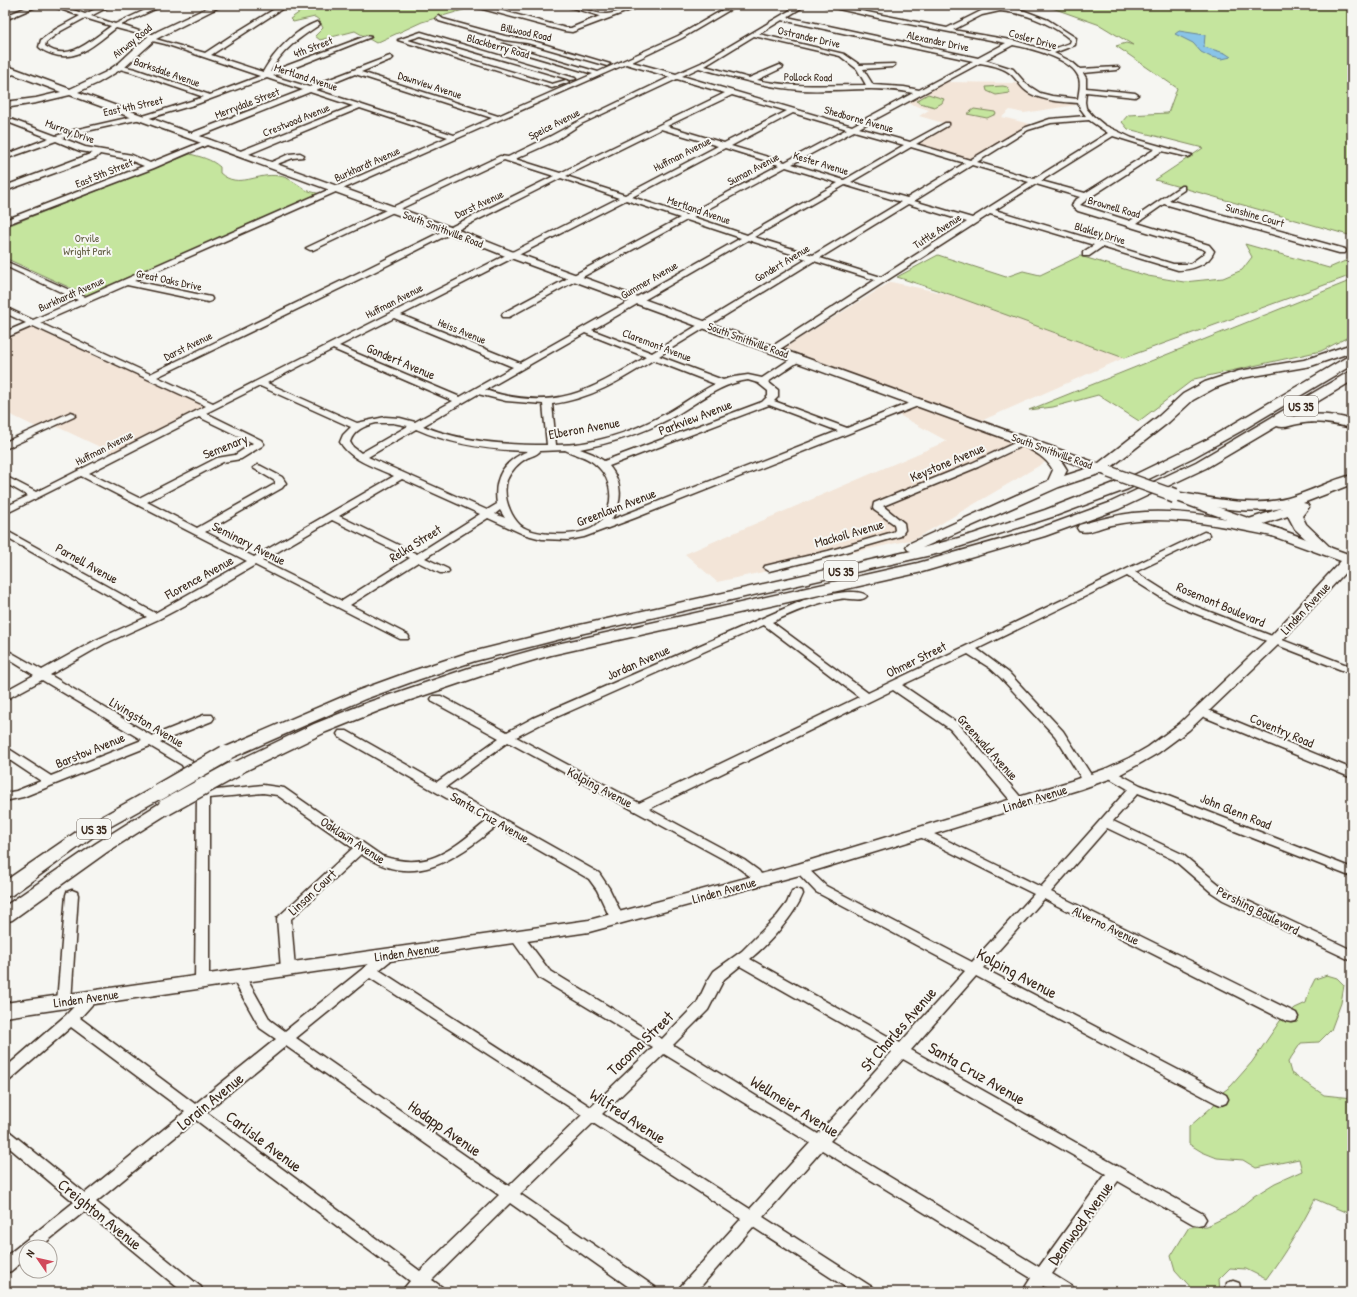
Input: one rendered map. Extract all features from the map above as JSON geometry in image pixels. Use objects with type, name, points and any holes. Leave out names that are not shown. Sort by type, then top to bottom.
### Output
[{"type":"highway","points":[[840,572],[909,548],[953,530],[1054,484],[1105,470],[1188,397],[1210,385],[1239,375],[1306,362],[1352,348]]},
{"type":"highway","name":"US 35","points":[[5,915],[101,848],[162,799],[225,754],[332,707],[379,688],[442,666],[515,645],[579,629],[840,572],[976,539],[1109,492],[1165,467],[1212,442],[1352,360]]},
{"type":"highway","name":"US 35","points":[[5,890],[91,830],[235,769],[327,726],[382,704],[475,672],[548,651],[873,578],[988,549],[1040,533],[1114,506],[1201,465],[1352,376]]},
{"type":"highway","points":[[1250,436],[1284,423],[1309,418],[1325,417],[1352,424]]},
{"type":"highway","points":[[1025,441],[1046,453],[1056,461],[1060,470],[1054,484]]},
{"type":"highway","points":[[1175,496],[1251,506],[1276,505],[1296,500],[1352,479]]},
{"type":"highway","points":[[1251,523],[1302,507],[1352,486]]},
{"type":"highway","points":[[1302,507],[1295,516],[1300,526],[1326,550]]},
{"type":"highway","points":[[873,578],[1012,552],[1101,522],[1134,516],[1157,515],[1194,517],[1277,532]]},
{"type":"main road","name":"Airway Road","points":[[5,105],[40,100],[67,91],[103,75],[118,67],[152,37],[219,5]]},
{"type":"main road","name":"South Smithville Road","points":[[5,68],[449,230],[512,255],[1351,559]]},
{"type":"main road","name":"Linden Avenue","points":[[5,1010],[589,926],[801,870],[1089,781],[1110,773],[1153,750],[1184,727],[1274,641],[1351,559]]},
{"type":"street","points":[[5,18],[37,5]]},
{"type":"street","name":"Mertland Avenue","points":[[52,5],[454,137]]},
{"type":"street","points":[[79,60],[69,57],[68,55],[46,50],[42,47],[42,43],[57,31],[109,5]]},
{"type":"street","points":[[68,55],[83,50],[115,26],[161,5]]},
{"type":"street","points":[[206,56],[285,5]]},
{"type":"street","points":[[566,5],[606,16]]},
{"type":"street","points":[[481,7],[561,30],[573,29],[606,16],[641,5]]},
{"type":"street","points":[[655,5],[670,5]]},
{"type":"street","name":"Burkhardt Avenue","points":[[5,335],[626,62],[680,37],[735,5]]},
{"type":"street","name":"Speice Avenue","points":[[310,248],[503,158],[509,159],[552,139],[579,123],[699,66],[802,5]]},
{"type":"street","name":"Cosler Drive","points":[[824,5],[1011,43],[1048,53],[1067,62],[1078,70]]},
{"type":"street","points":[[16,7],[25,10]]},
{"type":"street","points":[[948,30],[988,10],[1001,8],[1018,11],[1037,17],[1074,39],[1074,42],[1070,46],[1048,53]]},
{"type":"street","name":"Billwood Road","points":[[439,18],[441,20],[497,36],[535,43],[607,64],[590,71]]},
{"type":"street","name":"Alexander Drive","points":[[781,18],[1001,66],[1010,70],[1016,75],[1023,86],[1035,93],[1054,98],[1082,100]]},
{"type":"street","points":[[265,75],[286,45],[317,24]]},
{"type":"street","name":"Blackberry Road","points":[[469,61],[401,40],[417,34],[573,79]]},
{"type":"street","name":"Ostrander Drive","points":[[752,34],[837,53],[848,58],[860,67],[870,86]]},
{"type":"street","name":"4th Street","points":[[265,75],[368,37]]},
{"type":"street","points":[[469,61],[518,39]]},
{"type":"street","name":"Suman Avenue","points":[[506,315],[850,128],[1011,43]]},
{"type":"street","points":[[503,46],[599,74]]},
{"type":"street","name":"Merrydale Street","points":[[192,136],[390,58]]},
{"type":"street","points":[[469,61],[553,86],[590,71]]},
{"type":"street","name":"Shedborne Avenue","points":[[626,62],[1086,196]]},
{"type":"street","points":[[860,67],[892,65]]},
{"type":"street","name":"Pollock Road","points":[[699,66],[774,86],[800,88],[870,86],[894,87],[919,92]]},
{"type":"street","name":"Barksdale Avenue","points":[[118,67],[133,70],[210,97]]},
{"type":"street","points":[[750,80],[780,67]]},
{"type":"street","points":[[1116,68],[1078,70],[1084,82],[1082,100],[1083,109],[1091,118],[1114,133],[1188,156]]},
{"type":"street","points":[[5,76],[15,72]]},
{"type":"street","name":"Dawnview Avenue","points":[[354,72],[499,118]]},
{"type":"street","name":"East 4th Street","points":[[5,157],[56,138],[83,130],[176,109],[265,75]]},
{"type":"street","points":[[1083,90],[1135,95]]},
{"type":"street","name":"Darst Avenue","points":[[150,377],[730,93]]},
{"type":"street","name":"Crestwood Avenue","points":[[241,154],[360,106]]},
{"type":"street","name":"Huffman Avenue","points":[[5,512],[626,197],[792,111]]},
{"type":"street","name":"Gondert Avenue","points":[[478,391],[498,398],[517,401],[547,401],[575,397],[592,392],[1026,129],[1038,124],[1057,120],[1091,118]]},
{"type":"street","name":"Murray Drive","points":[[5,119],[83,149],[129,157],[151,166]]},
{"type":"street","name":"Gummer Avenue","points":[[362,457],[947,124]]},
{"type":"street","name":"Kester Avenue","points":[[662,127],[973,221]]},
{"type":"street","name":"Tuttle Avenue","points":[[774,349],[1034,182],[1114,133]]},
{"type":"street","name":"East 5th Street","points":[[5,223],[210,142]]},
{"type":"street","name":"Brownell Road","points":[[1161,148],[1086,196],[1077,203],[1076,206],[1078,208],[1203,245],[1210,252],[1204,259]]},
{"type":"street","points":[[5,190],[98,152]]},
{"type":"street","points":[[269,165],[292,156],[300,156]]},
{"type":"street","name":"Mertland Avenue","points":[[509,159],[748,238],[882,280]]},
{"type":"street","points":[[1131,224],[1181,188]]},
{"type":"street","name":"Sunshine Court","points":[[1163,201],[1342,251]]},
{"type":"street","name":"Blakley Drive","points":[[989,211],[1176,267],[1192,267],[1204,259]]},
{"type":"street","points":[[1086,254],[1100,245]]},
{"type":"street","points":[[5,263],[86,300]]},
{"type":"street","name":"Great Oaks Drive","points":[[126,282],[208,299]]},
{"type":"street","points":[[5,310],[213,406]]},
{"type":"street","name":"Heiss Avenue","points":[[394,315],[521,367]]},
{"type":"street","name":"Claremont Avenue","points":[[585,330],[721,383]]},
{"type":"street","name":"Gondert Avenue","points":[[332,346],[461,401]]},
{"type":"street","points":[[798,358],[762,382],[773,390],[773,397],[769,402],[847,431]]},
{"type":"street","name":"Elberon Avenue","points":[[357,426],[371,422],[399,420],[448,438],[472,443],[501,447],[552,448],[607,439],[642,428],[668,416],[721,383],[730,380],[745,378],[762,382]]},
{"type":"street","points":[[260,383],[357,426]]},
{"type":"street","points":[[547,401],[552,448]]},
{"type":"street","name":"Parkview Avenue","points":[[603,465],[769,402]]},
{"type":"street","name":"Greenlawn Avenue","points":[[357,426],[349,434],[345,442],[349,449],[362,457],[518,528],[539,536],[563,538],[583,534],[920,402]]},
{"type":"street","name":"Semenary","points":[[140,502],[220,460],[238,457],[259,444],[258,442],[199,413]]},
{"type":"street","points":[[5,446],[71,415]]},
{"type":"street","name":"Keystone Avenue","points":[[878,506],[975,465],[1025,441]]},
{"type":"street","points":[[518,528],[508,516],[502,505],[500,498],[501,483],[508,468],[525,455],[552,448],[582,452],[595,458],[603,465],[612,478],[615,486],[615,500],[607,519],[598,528]]},
{"type":"street","points":[[197,532],[280,486],[281,483],[279,479],[258,468]]},
{"type":"street","name":"Seminary Avenue","points":[[82,473],[404,637]]},
{"type":"street","name":"Florence Avenue","points":[[5,696],[100,642],[155,617],[402,475]]},
{"type":"street","points":[[5,479],[36,496]]},
{"type":"street","name":"Relka Street","points":[[342,606],[502,505]]},
{"type":"street","name":"Mackoil Avenue","points":[[769,568],[831,554],[897,534],[900,530],[899,523],[878,506]]},
{"type":"street","points":[[332,516],[444,571]]},
{"type":"street","name":"Parnell Avenue","points":[[5,533],[155,617]]},
{"type":"street","name":"Ohmer Street","points":[[640,808],[1204,535]]},
{"type":"street","name":"Rosemont Boulevard","points":[[1128,572],[1176,602],[1352,671]]},
{"type":"street","name":"Jordan Avenue","points":[[438,787],[507,737],[538,721],[746,629],[766,622],[798,606],[817,599],[846,595],[862,596]]},
{"type":"street","points":[[766,622],[867,698]]},
{"type":"street","points":[[968,649],[1011,680],[1015,687],[1059,734],[1089,781]]},
{"type":"street","name":"Livingston Avenue","points":[[5,652],[187,762],[203,795],[202,981]]},
{"type":"street","name":"Greenwald Avenue","points":[[894,685],[954,726],[1019,803]]},
{"type":"street","name":"Kolping Avenue","points":[[437,699],[740,862],[755,874],[759,880]]},
{"type":"street","name":"Coventry Road","points":[[1201,711],[1352,774]]},
{"type":"street","name":"Barstow Avenue","points":[[5,797],[19,794],[208,718]]},
{"type":"street","name":"Santa Cruz Avenue","points":[[343,734],[594,876],[603,888],[617,919]]},
{"type":"street","points":[[5,752],[50,781]]},
{"type":"street","name":"John Glenn Road","points":[[1110,773],[1136,788],[1352,873]]},
{"type":"street","name":"St Charles Avenue","points":[[686,1292],[1136,788]]},
{"type":"street","name":"Oaklawn Avenue","points":[[203,795],[263,789],[280,791],[386,863],[404,867],[422,866],[448,857],[497,820]]},
{"type":"street","name":"Pershing Boulevard","points":[[1106,823],[1178,857],[1216,889],[1228,897],[1352,956]]},
{"type":"street","name":"Alverno Avenue","points":[[922,833],[1291,1017]]},
{"type":"street","name":"Linsan Court","points":[[288,969],[284,918],[361,847]]},
{"type":"street","name":"Kolping Avenue","points":[[801,870],[821,889],[1221,1100]]},
{"type":"street","name":"Tacoma Street","points":[[409,1292],[703,1006],[716,979],[747,954],[782,919],[793,904],[796,894]]},
{"type":"street","points":[[64,1002],[69,952],[72,895]]},
{"type":"street","name":"Wellmeier Avenue","points":[[517,937],[544,974],[1066,1292]]},
{"type":"street","name":"Lorain Avenue","points":[[39,1239],[390,954]]},
{"type":"street","name":"Santa Cruz Avenue","points":[[739,959],[1198,1219]]},
{"type":"street","name":"Wilfred Avenue","points":[[370,971],[866,1292]]},
{"type":"street","name":"Hodapp Avenue","points":[[238,976],[261,1020],[286,1039],[649,1292]]},
{"type":"street","points":[[5,1076],[71,1019],[91,998]]},
{"type":"street","name":"Carlisle Avenue","points":[[71,1019],[436,1292]]},
{"type":"street","name":"Creighton Avenue","points":[[5,1136],[195,1292]]},
{"type":"street","name":"Deanwood Avenue","points":[[1030,1292],[1116,1173]]},
{"type":"street","points":[[5,1266],[18,1255]]},
{"type":"shaded area","points":[[943,82],[1016,83],[1031,94],[1054,100],[1076,102],[1076,105],[1024,113],[1010,110],[1002,117],[1030,124],[970,159],[967,159],[907,143],[943,123],[919,116],[929,110],[905,102]]},
{"type":"shaded area","points":[[891,282],[952,295],[1124,358],[983,420],[1064,451],[915,539],[717,582],[685,554],[947,441],[897,414],[929,402],[784,348]]},
{"type":"shaded area","points":[[33,323],[213,406],[117,455],[51,424],[40,429],[5,412],[5,335]]},
{"type":"green space","points":[[292,5],[480,5],[422,22],[376,43],[355,31],[320,40],[315,36],[323,28],[319,20],[315,17],[293,22],[290,19],[300,12],[281,9]]},
{"type":"green space","points":[[1044,5],[1352,5],[1352,236],[1155,180],[1203,148],[1128,129],[1122,122],[1128,115],[1168,113],[1177,88],[1116,46],[1126,43],[1133,45],[1100,25]]},
{"type":"green space","points":[[986,87],[1007,87],[1010,93],[996,95],[987,91]]},
{"type":"green space","points":[[928,94],[944,99],[942,103],[935,107],[916,101]]},
{"type":"green space","points":[[974,109],[995,112],[996,114],[987,118],[967,114]]},
{"type":"green space","name":"Orvile Wright Park","points":[[190,154],[213,162],[220,167],[220,173],[227,178],[241,180],[271,175],[279,176],[290,180],[306,190],[322,194],[86,295],[5,258],[5,227]]},
{"type":"green space","points":[[1245,244],[1329,268],[1352,258],[1352,275],[1124,358],[952,295],[897,277],[938,255],[1006,277],[1023,271],[1040,275],[1080,256],[1148,276],[1184,282],[1223,278],[1242,270],[1252,257]]},
{"type":"green space","points":[[1352,280],[1352,335],[1321,351],[1194,379],[1139,421],[1098,395],[1053,407],[1029,410]]},
{"type":"green space","points":[[1327,975],[1337,978],[1344,985],[1341,1003],[1331,1030],[1319,1042],[1301,1043],[1288,1062],[1291,1073],[1324,1095],[1352,1098],[1352,1215],[1315,1199],[1292,1240],[1266,1279],[1246,1269],[1230,1268],[1219,1279],[1220,1292],[1195,1292],[1175,1270],[1171,1256],[1189,1227],[1207,1226],[1232,1214],[1254,1196],[1275,1183],[1302,1171],[1299,1159],[1256,1168],[1243,1160],[1217,1158],[1202,1152],[1189,1144],[1189,1127],[1213,1106],[1223,1092],[1231,1086],[1252,1062],[1280,1021],[1295,1008],[1306,1003],[1315,979]]},
{"type":"water","points":[[1179,31],[1205,35],[1204,47],[1225,53],[1231,57],[1222,59],[1211,57],[1201,52],[1193,43],[1175,34]]}]
